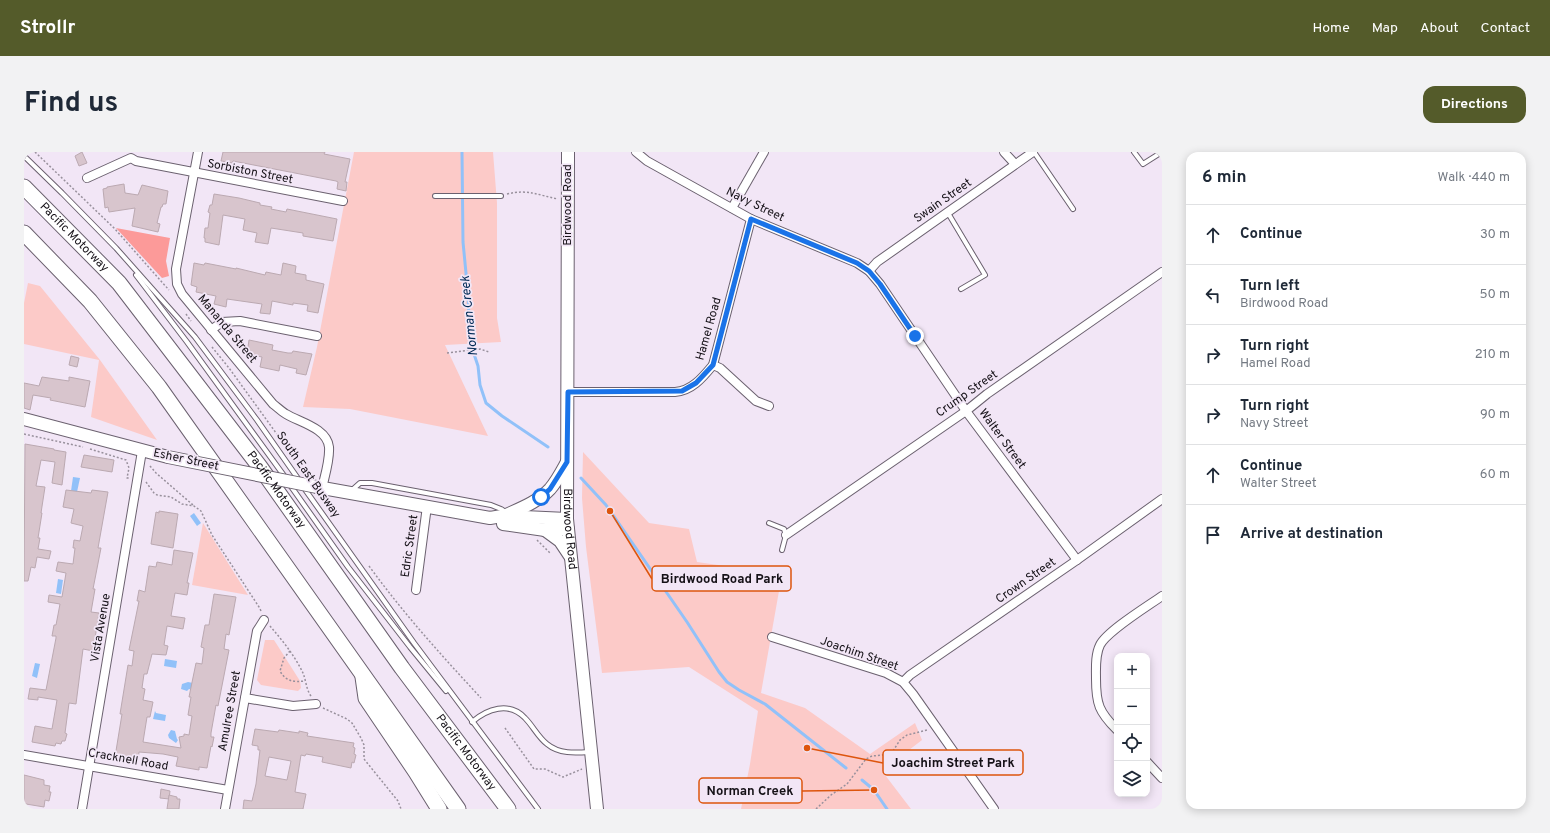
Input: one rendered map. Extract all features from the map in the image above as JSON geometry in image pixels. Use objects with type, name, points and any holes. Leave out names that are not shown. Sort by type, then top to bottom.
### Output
[{"type":"highway","name":"Pacific Motorway","points":[[24,187],[120,283],[260,467],[398,662],[508,809]]},
{"type":"highway","points":[[24,233],[90,301],[154,381],[458,809]]},
{"type":"highway","points":[[362,674],[366,698],[439,809]]},
{"type":"main road","name":"Birdwood Road","points":[[568,152],[568,524],[597,809]]},
{"type":"main road","name":"Esher Street","points":[[24,419],[168,457],[349,493],[490,518],[502,524],[545,530],[568,524]]},
{"type":"main road","points":[[505,515],[540,498],[550,489],[567,462]]},
{"type":"main road","name":"Esher Street","points":[[490,518],[505,515],[568,524]]},
{"type":"main road","points":[[545,530],[560,541],[571,560]]},
{"type":"street","name":"Mananda Street","points":[[198,152],[176,269],[177,284],[182,294],[273,404],[286,414],[322,434],[329,447],[319,487]]},
{"type":"street","name":"Navy Street","points":[[636,152],[647,161],[751,219],[857,263],[869,271]]},
{"type":"street","points":[[732,208],[764,152]]},
{"type":"street","points":[[1004,152],[1015,164]]},
{"type":"street","name":"Swain Street","points":[[869,271],[878,262],[1033,152]]},
{"type":"street","name":"Sorbiston Street","points":[[87,178],[129,155],[136,161],[343,201]]},
{"type":"street","name":"Hamel Road","points":[[568,392],[682,391],[696,383],[713,365],[751,219]]},
{"type":"street","name":"Walter Street","points":[[869,271],[880,284],[966,411],[1077,560]]},
{"type":"street","name":"Crump Street","points":[[786,536],[1162,272]]},
{"type":"street","points":[[211,330],[222,322],[240,321],[317,336]]},
{"type":"street","points":[[713,365],[720,368],[756,401],[769,406]]},
{"type":"street","name":"Vista Avenue","points":[[82,809],[142,451]]},
{"type":"street","name":"Crown Street","points":[[903,682],[910,675],[1077,560],[1162,499]]},
{"type":"street","name":"Edric Street","points":[[416,590],[427,506]]},
{"type":"street","points":[[1114,726],[1100,709],[1096,696],[1096,661],[1100,645],[1113,630],[1162,596]]},
{"type":"street","name":"Amulree Street","points":[[225,809],[256,632],[264,620]]},
{"type":"street","name":"Joachim Street","points":[[772,638],[886,673],[903,682],[936,725],[994,809]]},
{"type":"street","points":[[245,698],[293,706],[316,704]]},
{"type":"street","name":"Cracknell Road","points":[[24,755],[228,790]]},
{"type":"street","points":[[1150,765],[1162,778]]},
{"type":"lane","points":[[1033,152],[1073,209]]},
{"type":"lane","points":[[1134,152],[1144,164],[1162,152]]},
{"type":"lane","name":"South East Busway","points":[[24,156],[116,248],[195,338],[257,420],[472,722],[538,809]]},
{"type":"lane","points":[[435,196],[500,196]]},
{"type":"lane","points":[[947,212],[985,275],[961,289]]},
{"type":"lane","name":"South East Busway","points":[[116,248],[234,406],[348,567],[410,647],[472,722]]},
{"type":"lane","name":"Esher Street","points":[[349,493],[360,483],[372,483],[491,505],[501,508],[505,515]]},
{"type":"lane","points":[[769,523],[784,529],[786,536],[782,550]]},
{"type":"lane","points":[[472,722],[494,709],[505,708],[524,717],[548,745],[574,753],[591,752]]},
{"type":"path","points":[[500,196],[520,191],[532,192],[568,200]]},
{"type":"path","points":[[447,353],[480,349],[490,352]]},
{"type":"path","points":[[24,434],[67,443],[123,458],[128,463],[129,468],[127,478],[131,478]]},
{"type":"path","points":[[150,466],[156,473],[201,511],[212,535],[259,607]]},
{"type":"path","points":[[143,481],[149,485],[157,495],[166,495],[182,504],[194,506]]},
{"type":"path","points":[[274,631],[290,651],[304,674],[308,691],[316,704],[348,719],[362,738],[364,745],[364,759],[398,801],[401,809]]},
{"type":"path","points":[[290,651],[284,658],[280,671],[286,679],[291,681],[305,681]]},
{"type":"path","points":[[816,809],[847,784],[866,760],[872,756],[883,755],[893,751],[900,740],[907,735],[922,732],[936,725]]},
{"type":"path","points":[[505,728],[534,769],[545,769],[563,777],[579,770],[592,769]]},
{"type":"shaded area","points":[[354,152],[493,152],[497,203],[497,318],[501,342],[445,345],[488,436],[350,409],[303,407],[317,347]]},
{"type":"shaded area","points":[[116,228],[170,238],[166,261],[169,276],[162,278]]},
{"type":"shaded area","points":[[28,283],[40,286],[100,360],[157,440],[91,417],[99,360],[24,344],[24,303]]},
{"type":"shaded area","points":[[583,452],[649,523],[689,529],[697,562],[782,574],[761,693],[805,708],[870,754],[915,723],[922,740],[882,771],[911,809],[741,809],[758,711],[689,667],[602,673],[586,547],[582,498]]},
{"type":"shaded area","points":[[203,523],[248,595],[192,585]]},
{"type":"shaded area","points":[[265,640],[274,640],[300,681],[301,688],[298,691],[261,685],[257,680]]},
{"type":"water","points":[[73,477],[80,478],[77,492],[71,491]]},
{"type":"water","points":[[194,513],[201,523],[197,526],[190,516]]},
{"type":"water","points":[[58,579],[63,580],[61,594],[56,593]]},
{"type":"water","points":[[165,659],[177,661],[176,668],[164,666]]},
{"type":"water","points":[[35,663],[40,664],[37,678],[32,676]]},
{"type":"water","points":[[188,682],[193,683],[192,690],[189,689],[187,691],[181,689],[182,684]]},
{"type":"water","points":[[155,711],[156,713],[166,715],[165,721],[153,719]]},
{"type":"water","points":[[171,730],[175,731],[178,740],[176,743],[169,738],[168,735]]},
{"type":"building","points":[[82,152],[87,163],[79,166],[75,156]]},
{"type":"building","points":[[223,152],[325,152],[324,154],[350,159],[345,182],[347,182],[346,191],[337,189],[338,182],[336,181],[233,161],[232,163],[221,161]]},
{"type":"building","points":[[124,184],[125,193],[138,195],[142,185],[168,191],[166,204],[163,204],[161,207],[157,223],[160,224],[158,232],[132,226],[135,208],[109,212],[108,207],[105,208],[103,189]]},
{"type":"building","points":[[214,194],[260,203],[260,205],[272,207],[271,209],[286,212],[287,209],[337,219],[333,241],[303,236],[303,233],[271,228],[268,244],[255,242],[257,233],[243,230],[245,219],[223,215],[219,245],[205,242],[205,228],[208,228],[210,213],[208,212],[210,205],[212,205]]},
{"type":"building","points":[[194,263],[204,265],[205,263],[236,268],[265,275],[266,272],[281,275],[283,263],[296,266],[295,273],[306,275],[306,280],[324,284],[318,313],[307,311],[308,305],[293,303],[293,305],[272,301],[270,314],[260,313],[262,304],[227,299],[226,307],[214,304],[216,296],[196,292],[197,287],[191,285]]},
{"type":"building","points":[[249,340],[273,345],[272,350],[288,353],[292,353],[293,351],[312,354],[306,375],[296,373],[297,369],[280,365],[279,371],[260,367],[262,357],[247,354]]},
{"type":"building","points":[[71,356],[79,358],[77,367],[69,365]]},
{"type":"building","points":[[42,377],[69,381],[69,377],[90,381],[85,407],[33,395],[30,410],[24,408],[24,383],[39,386]]},
{"type":"building","points":[[25,444],[66,452],[62,485],[52,483],[55,462],[41,460],[36,486],[45,487],[38,538],[40,538],[38,549],[51,551],[49,559],[37,557],[35,568],[31,567],[28,581],[24,581]]},
{"type":"building","points":[[84,455],[114,460],[112,472],[81,467]]},
{"type":"building","points":[[66,490],[91,493],[92,490],[108,492],[98,548],[101,548],[93,589],[95,589],[91,612],[99,613],[93,651],[83,649],[76,704],[69,703],[65,733],[67,734],[65,741],[62,741],[61,744],[56,743],[55,746],[32,742],[35,726],[52,729],[57,700],[38,697],[38,700],[28,699],[30,688],[46,690],[56,638],[56,636],[52,636],[54,625],[56,625],[60,604],[48,602],[49,595],[62,597],[66,573],[56,571],[58,562],[73,564],[75,548],[73,548],[74,540],[80,541],[83,526],[71,523],[74,509],[63,507]]},
{"type":"building","points":[[159,511],[178,514],[173,548],[151,544],[156,512],[159,513]]},
{"type":"building","points":[[174,550],[193,553],[187,583],[189,583],[187,595],[175,593],[171,616],[185,618],[183,629],[167,626],[164,645],[168,646],[166,655],[152,654],[147,674],[144,674],[142,688],[145,689],[143,700],[153,702],[150,717],[147,717],[143,742],[181,748],[179,737],[184,736],[184,734],[189,735],[192,716],[188,715],[191,697],[189,697],[196,663],[202,664],[204,648],[201,647],[205,625],[209,625],[214,594],[236,597],[229,635],[226,634],[224,649],[229,650],[211,733],[211,737],[214,737],[212,747],[211,746],[207,768],[199,767],[199,770],[176,766],[178,757],[163,754],[139,752],[138,760],[115,757],[128,665],[132,666],[134,651],[129,650],[139,601],[137,601],[139,590],[145,592],[149,566],[156,567],[157,562],[172,565]]},
{"type":"building","points":[[255,729],[299,733],[299,731],[308,733],[307,736],[354,743],[354,754],[356,755],[354,763],[352,762],[351,768],[322,762],[323,757],[306,754],[305,756],[301,755],[295,792],[306,794],[303,809],[243,809],[244,800],[252,801],[256,784],[260,750],[258,750],[258,746],[252,745]],"holes":[[[269,757],[291,761],[287,780],[265,776]]]},
{"type":"building","points":[[24,775],[44,780],[44,785],[50,786],[49,792],[51,792],[49,801],[45,800],[44,807],[26,804],[24,802]]},
{"type":"building","points":[[161,789],[170,791],[169,799],[160,798]]},
{"type":"building","points":[[169,795],[180,799],[179,809],[167,809]]},
{"type":"waterway","name":"Norman Creek","points":[[462,152],[463,242],[468,294],[470,342],[478,366],[480,385],[486,403],[502,416],[548,447]]},
{"type":"waterway","name":"Norman Creek","points":[[581,478],[606,505],[727,682],[765,704],[846,768]]},
{"type":"waterway","name":"Norman Creek","points":[[862,780],[874,790],[887,809]]},
{"type":"place","name":"Birdwood Road Park","points":[[610,511]]},
{"type":"place","name":"Joachim Street Park","points":[[807,748]]},
{"type":"place","name":"Norman Creek","points":[[874,790]]},
{"type":"route","points":[[541,497],[550,489],[567,462],[568,392],[682,391],[696,383],[713,365],[751,219],[857,263],[869,271],[880,284],[915,336]]}]
